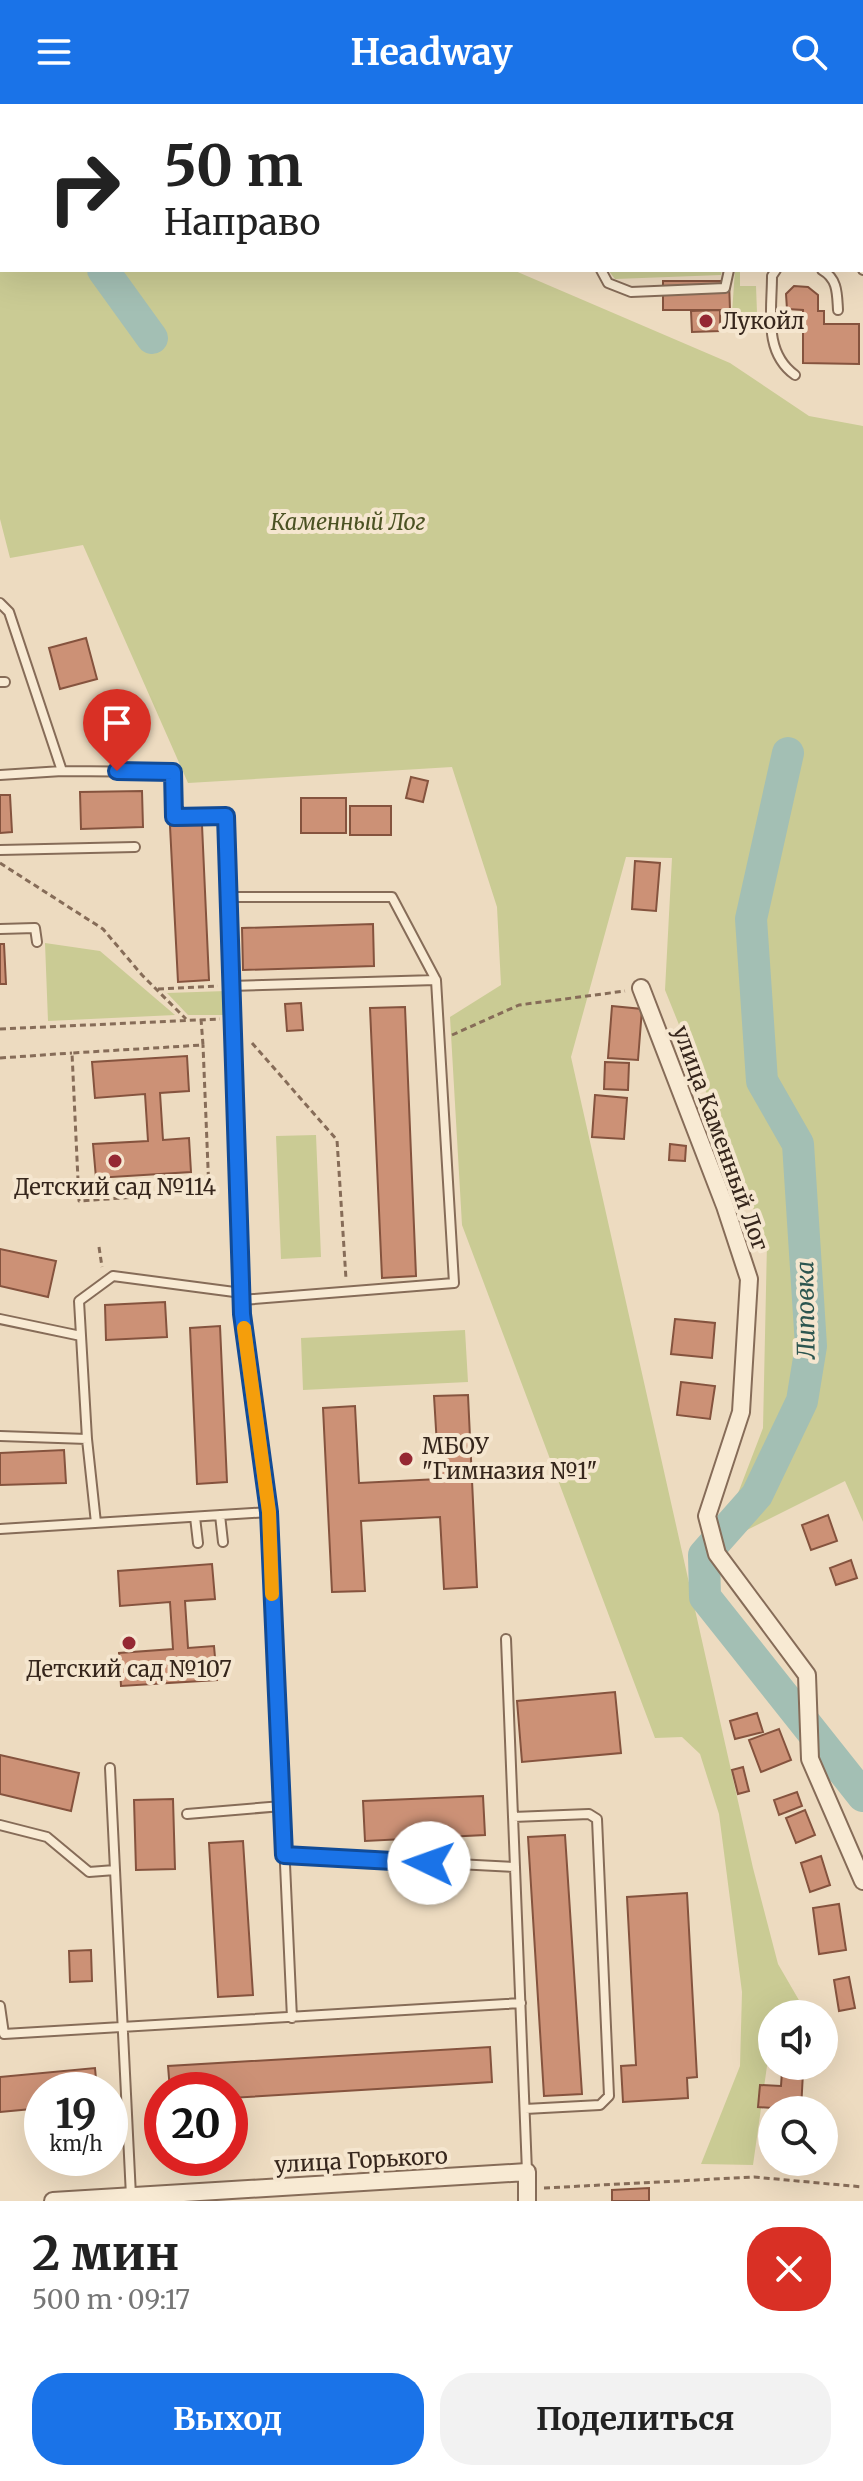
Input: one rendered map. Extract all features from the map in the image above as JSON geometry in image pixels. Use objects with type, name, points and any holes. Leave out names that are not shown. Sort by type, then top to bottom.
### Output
[{"type":"street","name":"улица Каменный Лог","points":[[641,988],[725,1206],[749,1279],[741,1412],[707,1516],[717,1554],[807,1675],[810,1759],[863,1881]]},
{"type":"street","name":"улица Горького","points":[[53,2201],[527,2187]]},
{"type":"lane","points":[[602,272],[608,283],[631,292],[725,288],[729,272]]},
{"type":"lane","points":[[775,272],[772,276],[772,342],[777,356],[795,375]]},
{"type":"lane","points":[[826,272],[837,288],[838,310]]},
{"type":"lane","points":[[0,603],[9,612],[62,771]]},
{"type":"lane","points":[[0,775],[62,771],[173,772],[174,817],[226,816],[242,1297],[269,1512],[292,2018]]},
{"type":"lane","points":[[0,850],[135,847]]},
{"type":"lane","points":[[96,1523],[87,1439],[79,1301],[113,1276],[242,1297],[454,1283],[436,980],[392,897],[228,897]]},
{"type":"lane","points":[[0,929],[35,928],[37,942]]},
{"type":"lane","points":[[230,986],[436,980]]},
{"type":"lane","points":[[0,1319],[81,1336]]},
{"type":"lane","points":[[0,1436],[87,1439]]},
{"type":"lane","points":[[0,1529],[269,1512]]},
{"type":"lane","points":[[220,1515],[223,1542]]},
{"type":"lane","points":[[195,1517],[198,1543]]},
{"type":"lane","points":[[506,1639],[527,2187]]},
{"type":"lane","points":[[110,1768],[131,2199]]},
{"type":"lane","points":[[187,1814],[282,1806]]},
{"type":"lane","points":[[513,1817],[589,1814],[597,1819],[609,2096],[600,2105],[525,2109]]},
{"type":"lane","points":[[0,1825],[47,1837],[89,1872],[115,1870]]},
{"type":"lane","points":[[284,1855],[515,1867]]},
{"type":"lane","points":[[0,2006],[4,2034],[521,2003]]},
{"type":"path","points":[[0,863],[103,929],[186,1019]]},
{"type":"path","points":[[157,989],[230,986]]},
{"type":"path","points":[[440,1038],[519,1005],[641,988]]},
{"type":"path","points":[[72,1053],[79,1201],[209,1192],[201,1019]]},
{"type":"path","points":[[0,1029],[232,1019]]},
{"type":"path","points":[[252,1043],[337,1140],[347,1286]]},
{"type":"path","points":[[0,1058],[203,1045]]},
{"type":"path","points":[[99,1247],[105,1282]]},
{"type":"path","points":[[527,2187],[754,2177],[863,2187]]},
{"type":"green space","name":"Каменный Лог","points":[[0,272],[518,272],[730,363],[809,416],[863,426],[863,1522],[845,1481],[745,1531],[727,1522],[763,1428],[767,1243],[665,990],[672,858],[626,857],[571,1057],[753,1868],[778,1964],[799,2000],[758,2000],[758,2080],[765,2080],[763,2096],[758,2096],[758,2130],[753,2165],[701,2164],[740,2066],[742,1992],[719,1814],[700,1754],[682,1737],[655,1738],[462,1225],[450,1017],[501,985],[497,907],[452,767],[188,783],[83,545],[10,558],[0,519]]},
{"type":"green space","points":[[610,272],[722,272],[721,275],[615,279]]},
{"type":"green space","points":[[735,272],[740,272],[740,286],[756,286],[757,313],[732,313]]},
{"type":"green space","points":[[45,943],[100,951],[175,1015],[48,1021]]},
{"type":"green space","points":[[226,991],[227,1015],[188,1015],[167,993]]},
{"type":"green space","points":[[316,1135],[321,1257],[281,1259],[276,1136]]},
{"type":"green space","points":[[465,1330],[468,1382],[303,1390],[301,1338]]},
{"type":"building","points":[[663,281],[729,281],[730,310],[663,310]]},
{"type":"building","points":[[794,286],[808,287],[818,295],[818,311],[824,311],[824,324],[859,324],[859,364],[803,363],[803,310],[787,309],[786,294]]},
{"type":"building","name":"Лукойл","points":[[720,310],[720,331],[692,332],[691,311]]},
{"type":"building","points":[[86,638],[97,679],[60,689],[49,648]]},
{"type":"building","points":[[411,777],[428,781],[423,802],[406,798]]},
{"type":"building","points":[[142,791],[143,827],[81,829],[80,792]]},
{"type":"building","points":[[0,795],[10,795],[12,832],[0,833]]},
{"type":"building","points":[[301,798],[346,798],[346,833],[301,833]]},
{"type":"building","points":[[350,806],[391,806],[391,835],[350,835]]},
{"type":"building","points":[[202,825],[209,980],[178,982],[170,826]]},
{"type":"building","points":[[635,861],[660,863],[656,911],[632,909]]},
{"type":"building","points":[[373,924],[374,966],[243,970],[242,928]]},
{"type":"building","points":[[0,944],[4,944],[6,984],[0,984]]},
{"type":"building","points":[[301,1003],[303,1030],[287,1031],[285,1004]]},
{"type":"building","points":[[612,1006],[642,1009],[638,1060],[608,1058]]},
{"type":"building","points":[[405,1007],[416,1276],[382,1278],[370,1008]]},
{"type":"building","points":[[187,1056],[189,1091],[160,1093],[163,1140],[189,1138],[191,1172],[96,1178],[93,1144],[148,1141],[145,1094],[95,1098],[92,1062]]},
{"type":"building","points":[[605,1062],[629,1063],[628,1090],[604,1089]]},
{"type":"building","points":[[595,1095],[627,1098],[624,1139],[592,1137]]},
{"type":"building","points":[[670,1144],[686,1146],[685,1161],[669,1160]]},
{"type":"building","points":[[0,1249],[56,1261],[48,1297],[0,1286]]},
{"type":"building","points":[[165,1302],[167,1337],[106,1340],[105,1305]]},
{"type":"building","points":[[675,1319],[715,1323],[712,1358],[671,1354]]},
{"type":"building","points":[[220,1326],[227,1482],[197,1484],[190,1328]]},
{"type":"building","points":[[681,1382],[715,1386],[710,1419],[677,1415]]},
{"type":"building","points":[[468,1395],[477,1587],[444,1589],[440,1517],[361,1521],[365,1591],[332,1592],[323,1408],[355,1406],[359,1483],[439,1479],[434,1396]]},
{"type":"building","points":[[64,1450],[66,1483],[0,1485],[0,1453]]},
{"type":"building","points":[[828,1515],[837,1541],[811,1550],[802,1525]]},
{"type":"building","points":[[851,1560],[857,1578],[836,1585],[830,1568]]},
{"type":"building","points":[[212,1564],[215,1599],[185,1601],[188,1648],[214,1646],[217,1680],[121,1686],[119,1653],[173,1649],[170,1602],[120,1606],[118,1571]]},
{"type":"building","points":[[615,1692],[621,1753],[522,1762],[517,1701]]},
{"type":"building","points":[[757,1713],[763,1732],[735,1739],[730,1721]]},
{"type":"building","points":[[779,1729],[791,1760],[761,1772],[749,1740]]},
{"type":"building","points":[[0,1755],[79,1773],[71,1811],[0,1794]]},
{"type":"building","points":[[743,1767],[749,1791],[738,1794],[732,1770]]},
{"type":"building","points":[[797,1792],[802,1806],[779,1815],[774,1800]]},
{"type":"building","points":[[483,1796],[485,1835],[365,1841],[363,1801]]},
{"type":"building","points":[[173,1799],[175,1869],[136,1870],[134,1800]]},
{"type":"building","points":[[805,1810],[815,1835],[796,1843],[786,1818]]},
{"type":"building","points":[[565,1835],[582,2094],[544,2096],[528,1837]]},
{"type":"building","points":[[243,1841],[253,1995],[218,1997],[209,1843]]},
{"type":"building","points":[[821,1856],[830,1885],[810,1892],[801,1863]]},
{"type":"building","points":[[687,1893],[697,2077],[687,2078],[688,2098],[623,2102],[621,2066],[636,2065],[627,1897]]},
{"type":"building","points":[[839,1904],[846,1950],[819,1954],[813,1908]]},
{"type":"building","points":[[91,1950],[92,1981],[70,1982],[69,1951]]},
{"type":"building","points":[[849,1977],[855,2008],[839,2011],[834,1980]]},
{"type":"building","points":[[490,2047],[492,2082],[248,2097],[248,2072],[168,2072],[168,2066]]},
{"type":"building","points":[[95,2068],[95,2072],[53,2072]]},
{"type":"building","points":[[24,2075],[24,2110],[0,2112],[0,2077]]},
{"type":"building","points":[[781,2080],[803,2080],[802,2096],[759,2096],[760,2085],[781,2086]]},
{"type":"building","points":[[649,2188],[649,2201],[612,2201],[612,2190]]},
{"type":"waterway","name":"Липовка","points":[[104,272],[152,338]]},
{"type":"waterway","name":"Липовка","points":[[788,753],[751,919],[762,1081],[798,1144],[811,1346],[802,1401],[757,1495],[704,1555],[705,1597],[863,1796]]},
{"type":"slow traffic","points":[[244,1328],[269,1512],[272,1594]]},
{"type":"place","name":"Лукойл","points":[[706,321]]},
{"type":"place","name":"Детский сад №114","points":[[115,1161]]},
{"type":"place","name":"МБОУ \"Гимназия №1\"","points":[[406,1459]]},
{"type":"place","name":"Детский сад №107","points":[[129,1643]]},
{"type":"route","points":[[117,771],[173,772],[174,817],[226,816],[242,1314],[269,1512],[284,1855],[429,1863]]}]
